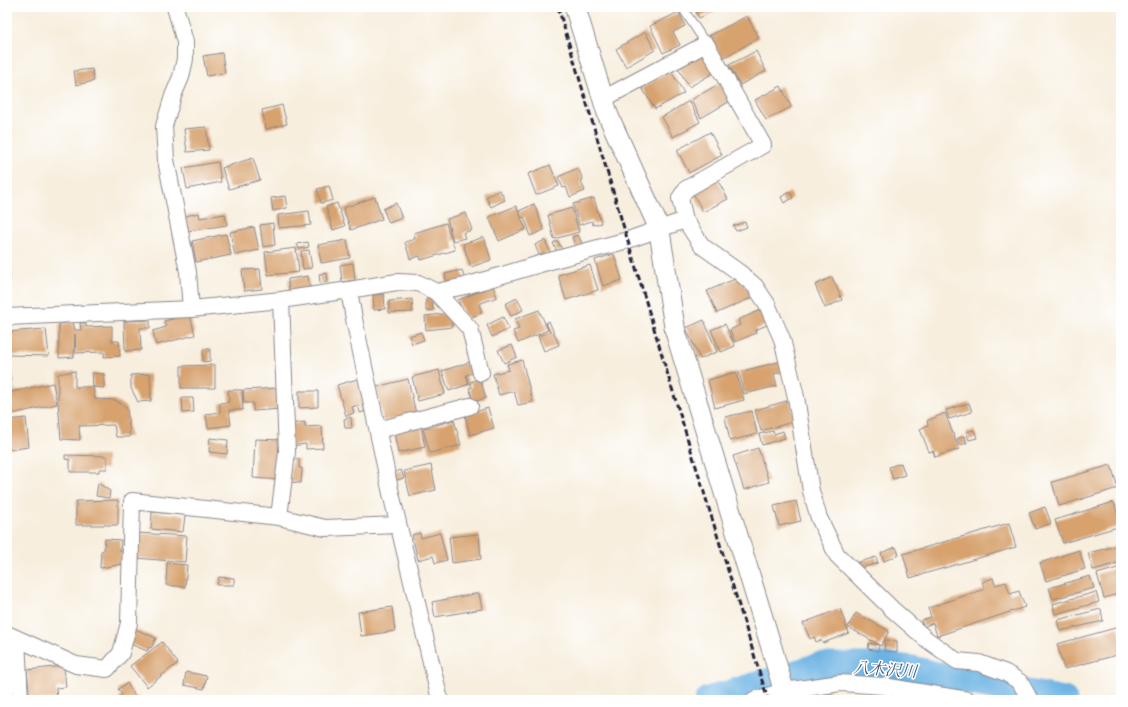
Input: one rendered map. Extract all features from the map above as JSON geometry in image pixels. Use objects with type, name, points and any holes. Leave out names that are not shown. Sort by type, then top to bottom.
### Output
[{"type":"street","points":[[175,7],[185,42],[185,59],[181,77],[173,96],[164,126],[166,160],[188,272],[191,309]]},
{"type":"street","points":[[575,7],[608,115],[660,228],[675,330],[772,649],[784,695]]},
{"type":"street","points":[[603,99],[706,44],[763,145],[686,189],[680,198],[685,220],[702,246],[740,273],[755,286],[767,304],[782,339],[796,397],[811,491],[819,518],[837,555],[892,609],[926,639],[957,660],[979,662],[1006,673],[1020,682],[1030,700]]},
{"type":"street","points":[[436,292],[465,286],[628,240],[685,220]]},
{"type":"street","points":[[7,317],[191,309],[282,300],[397,282],[418,283],[436,292],[470,329],[481,374]]},
{"type":"street","points":[[349,290],[398,525],[440,700]]},
{"type":"street","points":[[279,517],[287,452],[282,300]]},
{"type":"street","points":[[378,430],[470,406]]},
{"type":"street","points":[[12,636],[76,665],[107,669],[121,652],[129,622],[132,502],[279,517],[325,528],[398,525]]},
{"type":"street","points":[[12,636],[20,700]]},
{"type":"street","points":[[754,700],[841,683],[883,686],[968,700]]},
{"type":"lane","points":[[682,7],[706,44]]},
{"type":"shaded area","points":[[849,693],[915,700],[850,700]]},
{"type":"building","points":[[694,7],[723,7],[699,18]]},
{"type":"building","points":[[679,12],[685,26],[673,32],[680,45],[663,53],[650,26]]},
{"type":"building","points":[[747,16],[759,38],[721,59],[709,36]]},
{"type":"building","points":[[645,32],[655,50],[626,67],[616,49]]},
{"type":"building","points":[[705,50],[717,71],[689,87],[677,66]]},
{"type":"building","points":[[756,51],[766,71],[740,85],[729,65]]},
{"type":"building","points":[[222,53],[225,73],[207,76],[203,56]]},
{"type":"building","points":[[92,69],[94,81],[76,85],[74,71]]},
{"type":"building","points":[[671,71],[684,93],[655,109],[642,88]]},
{"type":"building","points":[[722,82],[732,100],[701,118],[691,100]]},
{"type":"building","points":[[781,86],[791,107],[766,120],[755,100]]},
{"type":"building","points":[[689,101],[700,122],[673,137],[662,117]]},
{"type":"building","points":[[282,105],[287,124],[266,129],[262,110]]},
{"type":"building","points":[[206,127],[209,150],[187,152],[184,129]]},
{"type":"building","points":[[710,132],[722,155],[689,173],[677,150]]},
{"type":"building","points":[[253,158],[260,180],[229,189],[222,168]]},
{"type":"building","points":[[218,162],[221,182],[187,189],[183,168]]},
{"type":"building","points":[[550,165],[559,186],[536,195],[528,174]]},
{"type":"building","points":[[578,168],[583,180],[581,181],[585,191],[570,197],[566,187],[563,188],[558,177]]},
{"type":"building","points":[[717,179],[728,199],[703,212],[693,193]]},
{"type":"building","points":[[329,186],[333,200],[321,203],[317,189]]},
{"type":"building","points":[[500,190],[505,200],[491,207],[486,197]]},
{"type":"building","points":[[790,192],[793,198],[784,203],[781,197]]},
{"type":"building","points":[[285,196],[287,208],[273,211],[271,198]]},
{"type":"building","points":[[375,197],[382,219],[351,230],[343,208]]},
{"type":"building","points":[[594,198],[601,223],[593,225],[592,221],[579,225],[573,204]]},
{"type":"building","points":[[337,203],[345,226],[333,230],[326,207]]},
{"type":"building","points":[[396,203],[402,218],[389,223],[383,209]]},
{"type":"building","points":[[534,204],[544,230],[530,236],[524,217],[521,218],[526,229],[499,241],[489,217],[516,206],[521,217],[519,211]]},
{"type":"building","points":[[572,208],[579,232],[554,239],[548,215]]},
{"type":"building","points":[[309,211],[311,225],[279,228],[278,215]]},
{"type":"building","points":[[199,213],[200,218],[225,214],[227,225],[188,231],[185,216]]},
{"type":"building","points":[[466,213],[472,230],[463,233],[465,238],[453,241],[447,219]]},
{"type":"building","points":[[745,222],[747,227],[736,231],[733,226]]},
{"type":"building","points":[[273,223],[275,245],[263,247],[260,225]]},
{"type":"building","points":[[446,223],[455,250],[421,260],[420,256],[410,259],[405,242],[415,239],[414,233]]},
{"type":"building","points":[[8,227],[10,279],[7,279]]},
{"type":"building","points":[[254,227],[259,250],[235,255],[230,232]]},
{"type":"building","points":[[226,234],[231,255],[196,262],[192,241]]},
{"type":"building","points":[[578,235],[583,245],[576,248],[572,237]]},
{"type":"building","points":[[484,237],[491,260],[471,267],[463,244]]},
{"type":"building","points":[[347,240],[350,258],[321,263],[318,245]]},
{"type":"building","points":[[545,240],[550,252],[540,257],[535,245]]},
{"type":"building","points":[[558,241],[562,250],[557,252],[553,243]]},
{"type":"building","points":[[308,242],[309,247],[299,249],[297,244]]},
{"type":"building","points":[[296,248],[299,272],[268,275],[265,252]]},
{"type":"building","points":[[309,250],[312,268],[303,269],[301,251]]},
{"type":"building","points":[[614,254],[622,280],[603,286],[595,260]]},
{"type":"building","points":[[353,263],[355,280],[342,282],[340,265]]},
{"type":"building","points":[[590,265],[598,290],[566,300],[558,275]]},
{"type":"building","points":[[260,269],[262,289],[244,291],[242,270]]},
{"type":"building","points":[[462,270],[465,281],[447,285],[445,274]]},
{"type":"building","points":[[327,273],[328,282],[320,283],[319,274]]},
{"type":"building","points":[[308,276],[310,290],[289,292],[288,279]]},
{"type":"building","points":[[742,276],[751,298],[717,313],[707,291]]},
{"type":"building","points":[[832,277],[842,300],[825,308],[815,285]]},
{"type":"building","points":[[493,286],[497,297],[479,304],[482,313],[469,318],[464,314],[458,300]]},
{"type":"building","points":[[384,294],[385,309],[374,310],[373,295]]},
{"type":"building","points":[[432,298],[433,310],[426,311],[426,299]]},
{"type":"building","points":[[517,298],[523,310],[511,316],[505,304]]},
{"type":"building","points":[[412,299],[413,312],[389,313],[389,301]]},
{"type":"building","points":[[765,308],[772,323],[755,330],[756,333],[735,342],[730,330],[740,325],[738,320]]},
{"type":"building","points":[[539,310],[548,330],[518,343],[513,331],[519,329],[515,319]]},
{"type":"building","points":[[451,313],[452,327],[426,330],[425,316]]},
{"type":"building","points":[[190,315],[195,335],[156,345],[153,331],[166,327],[164,321]]},
{"type":"building","points":[[503,317],[509,329],[492,337],[487,325]]},
{"type":"building","points":[[150,320],[150,328],[140,328],[141,350],[125,351],[124,321]]},
{"type":"building","points":[[704,320],[717,352],[700,359],[686,328]]},
{"type":"building","points":[[549,321],[559,345],[544,351],[538,336],[550,332],[546,323]]},
{"type":"building","points":[[73,322],[75,330],[81,330],[80,323],[86,323],[86,327],[112,326],[112,341],[119,341],[120,356],[104,357],[104,352],[76,353],[75,334],[74,357],[59,358],[59,324]]},
{"type":"building","points":[[725,324],[735,346],[721,352],[711,330]]},
{"type":"building","points":[[46,329],[49,356],[8,355],[7,332]]},
{"type":"building","points":[[421,332],[424,340],[412,344],[409,336]]},
{"type":"building","points":[[512,345],[517,357],[504,363],[498,350]]},
{"type":"building","points":[[203,349],[210,349],[210,361],[203,362]]},
{"type":"building","points":[[7,358],[12,388],[7,389]]},
{"type":"building","points":[[522,360],[533,402],[518,405],[514,391],[499,395],[493,374],[509,370],[507,364]]},
{"type":"building","points":[[473,361],[477,372],[466,375],[469,384],[449,391],[442,371]]},
{"type":"building","points":[[782,361],[784,371],[774,374],[777,386],[744,394],[739,372]]},
{"type":"building","points":[[215,365],[215,388],[181,388],[181,366]]},
{"type":"building","points":[[439,370],[445,394],[418,401],[412,377]]},
{"type":"building","points":[[75,371],[75,387],[93,387],[95,399],[115,400],[127,408],[130,437],[116,437],[114,425],[79,426],[80,440],[61,439],[58,401],[58,374]]},
{"type":"building","points":[[736,372],[744,400],[715,408],[708,380]]},
{"type":"building","points":[[92,373],[104,374],[104,388],[93,387]]},
{"type":"building","points":[[150,374],[151,401],[138,402],[131,388],[131,375]]},
{"type":"building","points":[[361,378],[370,410],[360,413],[358,405],[352,407],[354,413],[346,416],[337,385]]},
{"type":"building","points":[[408,379],[416,414],[383,421],[376,387]]},
{"type":"building","points":[[480,379],[486,398],[474,402],[469,388],[472,387],[470,382]]},
{"type":"building","points":[[53,383],[57,404],[7,415],[7,393]]},
{"type":"building","points":[[280,388],[281,409],[253,411],[253,403],[244,403],[243,390]]},
{"type":"building","points":[[228,390],[242,390],[243,410],[229,410],[231,425],[208,428],[206,414],[220,412],[220,403],[229,402]]},
{"type":"building","points":[[299,391],[318,391],[318,407],[299,408]]},
{"type":"building","points":[[182,398],[193,398],[194,412],[183,413]]},
{"type":"building","points":[[790,400],[796,421],[761,431],[755,410]]},
{"type":"building","points":[[969,403],[972,412],[949,419],[946,410]]},
{"type":"building","points":[[488,408],[494,428],[470,435],[465,415]]},
{"type":"building","points":[[752,411],[757,434],[730,441],[725,417]]},
{"type":"building","points":[[945,413],[959,449],[935,457],[933,451],[929,452],[920,429],[928,425],[927,421]]},
{"type":"building","points":[[351,417],[352,428],[345,428],[344,419]]},
{"type":"building","points":[[26,418],[29,447],[7,450],[7,420]]},
{"type":"building","points":[[454,420],[461,445],[430,453],[423,429]]},
{"type":"building","points":[[305,422],[305,427],[322,426],[323,448],[306,449],[306,444],[291,446],[289,424]]},
{"type":"building","points":[[421,426],[425,447],[398,453],[394,432]]},
{"type":"building","points":[[974,430],[977,438],[969,440],[966,432]]},
{"type":"building","points":[[773,431],[774,434],[783,431],[785,438],[762,445],[759,434]]},
{"type":"building","points":[[964,436],[967,443],[960,445],[957,439]]},
{"type":"building","points":[[210,438],[228,440],[227,454],[209,452]]},
{"type":"building","points":[[255,439],[283,440],[281,480],[253,478]]},
{"type":"building","points":[[758,448],[769,482],[744,490],[733,456]]},
{"type":"building","points":[[65,455],[107,456],[107,469],[99,469],[99,472],[70,472],[70,460],[65,459]]},
{"type":"building","points":[[292,459],[299,459],[299,468],[302,468],[301,483],[290,482]]},
{"type":"building","points":[[901,463],[905,475],[893,479],[889,467]]},
{"type":"building","points":[[431,465],[436,490],[410,496],[404,471]]},
{"type":"building","points":[[1111,465],[1118,488],[1059,506],[1052,482]]},
{"type":"building","points":[[401,470],[404,478],[397,480],[395,472]]},
{"type":"building","points":[[98,483],[110,491],[109,498],[96,496]]},
{"type":"building","points":[[118,500],[118,525],[76,525],[76,501]]},
{"type":"building","points":[[796,501],[801,521],[779,526],[774,506]]},
{"type":"building","points":[[1114,502],[1121,526],[1063,543],[1055,520]]},
{"type":"building","points":[[1045,507],[1051,523],[1035,529],[1029,513]]},
{"type":"building","points":[[152,512],[185,515],[183,532],[151,529]]},
{"type":"building","points":[[1009,523],[1016,547],[910,578],[903,554]]},
{"type":"building","points":[[137,533],[187,536],[185,562],[135,558]]},
{"type":"building","points":[[420,533],[421,538],[440,533],[447,560],[435,563],[433,556],[418,560],[412,535]]},
{"type":"building","points":[[479,534],[481,559],[452,563],[449,537]]},
{"type":"building","points":[[105,539],[121,540],[120,551],[123,551],[123,564],[100,568],[101,551],[104,550]]},
{"type":"building","points":[[1121,545],[1121,562],[1093,570],[1088,553]]},
{"type":"building","points":[[896,547],[899,555],[884,561],[881,553]]},
{"type":"building","points":[[1079,550],[1085,569],[1046,581],[1040,563]]},
{"type":"building","points":[[876,557],[878,563],[854,570],[853,564]]},
{"type":"building","points":[[167,563],[187,565],[185,587],[166,585]]},
{"type":"building","points":[[1121,567],[1121,593],[1104,598],[1097,574]]},
{"type":"building","points":[[1090,576],[1094,588],[1053,599],[1049,588]]},
{"type":"building","points":[[219,577],[234,578],[234,585],[217,585]]},
{"type":"building","points":[[993,578],[995,585],[1006,582],[1010,594],[1019,591],[1025,607],[937,636],[933,623],[923,627],[921,620],[931,617],[928,608],[985,589],[982,582]]},
{"type":"building","points":[[1096,592],[1099,602],[1055,614],[1053,604]]},
{"type":"building","points":[[479,593],[482,609],[435,617],[432,602]]},
{"type":"building","points":[[392,607],[395,631],[361,636],[358,612]]},
{"type":"building","points":[[840,609],[849,633],[823,643],[821,640],[816,642],[814,637],[810,639],[803,623]]},
{"type":"building","points":[[1101,609],[1103,621],[1060,631],[1057,620]]},
{"type":"building","points":[[856,613],[889,631],[881,646],[848,627]]},
{"type":"building","points":[[1119,627],[1121,636],[1121,654],[1064,669],[1057,644]]},
{"type":"building","points":[[135,629],[156,638],[151,648],[149,647],[147,651],[128,643]]},
{"type":"building","points":[[885,640],[897,641],[897,652],[884,651]]},
{"type":"building","points":[[162,642],[178,663],[147,687],[130,666]]},
{"type":"building","points":[[869,643],[879,645],[878,651],[868,649]]},
{"type":"building","points":[[64,666],[66,687],[56,688],[57,699],[30,700],[27,670]]},
{"type":"building","points":[[186,672],[207,676],[204,689],[184,685]]},
{"type":"building","points":[[127,683],[136,698],[138,696],[140,700],[120,700],[119,697],[122,695],[118,689]]},
{"type":"building","points":[[828,687],[833,700],[794,700]]},
{"type":"waterway","name":"八木沢川","points":[[708,700],[819,666],[886,666],[913,669],[946,677],[1064,700]]},
{"type":"railway","points":[[558,7],[670,382],[768,700]]}]
